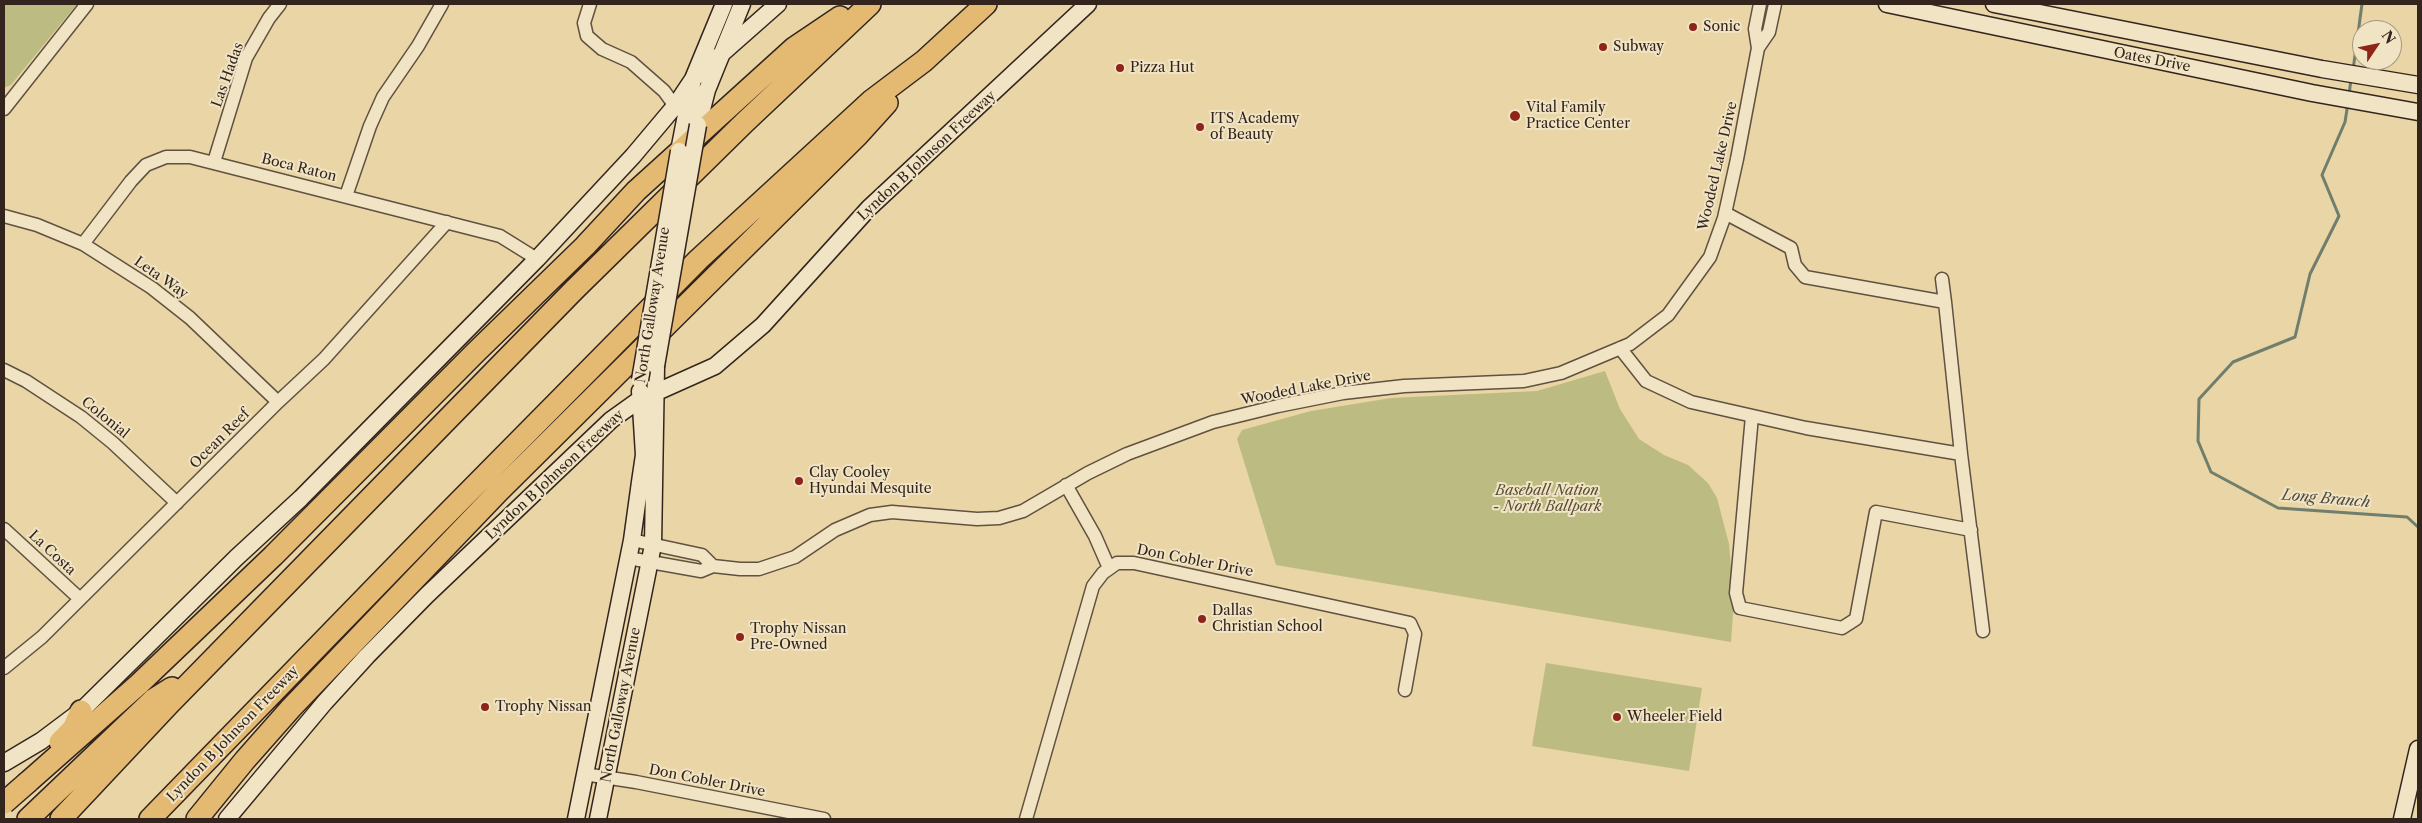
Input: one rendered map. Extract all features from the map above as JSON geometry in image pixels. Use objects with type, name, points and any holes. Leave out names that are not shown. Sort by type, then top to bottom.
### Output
[{"type":"highway","points":[[4,793],[48,765],[139,684],[280,550],[517,311],[585,246],[636,191],[794,48],[859,4]]},
{"type":"highway","points":[[61,819],[202,670],[574,290],[744,122],[870,4]]},
{"type":"highway","name":"Lyndon B Johnson Freeway","points":[[150,819],[431,530],[699,259],[871,101],[924,61],[986,4]]},
{"type":"highway","points":[[197,819],[290,708],[566,424],[858,135],[924,61]]},
{"type":"highway","points":[[28,819],[153,700],[202,670]]},
{"type":"highway","points":[[4,804],[37,764],[73,729],[81,711]]},
{"type":"highway","points":[[4,804],[27,780]]},
{"type":"main road","name":"North Galloway Avenue","points":[[576,819],[632,540],[644,455],[639,400],[640,380],[687,137],[693,79],[724,4]]},
{"type":"main road","name":"North Galloway Avenue","points":[[598,819],[653,544],[654,392],[656,366],[690,170],[687,137],[742,4]]},
{"type":"main road","points":[[4,763],[41,741],[81,711],[236,558],[301,498],[537,259],[657,128],[693,79],[778,4]]},
{"type":"main road","name":"Lyndon B Johnson Freeway","points":[[227,819],[325,702],[367,656],[611,420],[654,392],[715,366],[763,325],[869,208],[1088,4]]},
{"type":"main road","name":"Oates Drive","points":[[1887,4],[2312,93],[2412,110]]},
{"type":"main road","name":"Oates Drive","points":[[1994,4],[2322,69],[2416,84]]},
{"type":"main road","points":[[2262,81],[2268,58]]},
{"type":"main road","points":[[657,128],[669,126],[687,137]]},
{"type":"main road","points":[[611,420],[620,418],[630,420],[643,428]]},
{"type":"main road","points":[[2402,819],[2418,749]]},
{"type":"street","points":[[5,105],[87,4]]},
{"type":"street","name":"Las Hadas","points":[[214,162],[246,58],[269,18],[280,4]]},
{"type":"street","points":[[346,196],[357,170],[364,140],[383,97],[418,46],[442,4]]},
{"type":"street","points":[[590,4],[584,23],[587,36],[602,50],[631,62],[664,91],[675,106]]},
{"type":"street","name":"Wooded Lake Drive","points":[[628,558],[701,571],[713,566],[759,569],[795,557],[835,530],[870,515],[892,512],[977,519],[999,518],[1023,511],[1066,485],[1127,454],[1212,422],[1343,393],[1396,387],[1524,381],[1561,373],[1630,344],[1668,315],[1710,257],[1726,213],[1758,48],[1755,29],[1760,4]]},
{"type":"street","name":"Wooded Lake Drive","points":[[1758,48],[1769,32],[1775,4]]},
{"type":"street","name":"Boca Raton","points":[[83,244],[131,181],[146,165],[166,157],[190,157],[500,236],[537,259]]},
{"type":"street","points":[[1726,213],[1791,248],[1795,265],[1805,277],[1945,302]]},
{"type":"street","name":"Leta Way","points":[[4,216],[37,225],[83,244],[171,301],[278,402]]},
{"type":"street","name":"Ocean Reef","points":[[4,668],[42,637],[278,402],[324,359],[447,222]]},
{"type":"street","points":[[1942,279],[1983,631]]},
{"type":"street","points":[[1620,348],[1646,381],[1691,402],[1806,428],[1961,454]]},
{"type":"street","name":"Colonial","points":[[4,370],[26,381],[80,417],[113,443],[177,503]]},
{"type":"street","points":[[1752,416],[1736,593],[1740,608],[1842,628],[1856,619],[1876,512],[1971,530]]},
{"type":"street","points":[[1026,819],[1093,586],[1109,568],[1095,536],[1066,485]]},
{"type":"street","name":"La Costa","points":[[4,529],[80,598]]},
{"type":"street","name":"Wooded Lake Drive","points":[[632,540],[702,555],[713,566]]},
{"type":"street","name":"Don Cobler Drive","points":[[1109,568],[1118,563],[1134,563],[1410,623],[1415,634],[1405,690]]},
{"type":"street","name":"Don Cobler Drive","points":[[584,774],[824,819]]},
{"type":"green space","points":[[4,4],[77,4],[11,85],[4,88]]},
{"type":"green space","name":"Baseball Nation - North Ballpark","points":[[1605,371],[1620,409],[1639,439],[1664,455],[1688,465],[1708,483],[1717,498],[1729,544],[1734,600],[1731,642],[1276,565],[1237,439],[1242,430],[1311,411],[1391,398],[1537,391]]},
{"type":"green space","name":"Wheeler Field","points":[[1546,663],[1702,688],[1689,771],[1532,746]]},
{"type":"waterway","name":"Long Branch","points":[[2360,20],[2362,4]]},
{"type":"waterway","name":"Long Branch","points":[[2349,95],[2351,79]]},
{"type":"waterway","name":"Long Branch","points":[[2348,103],[2345,122],[2322,175],[2339,216],[2310,274],[2295,337],[2233,362],[2199,399],[2198,441],[2211,472],[2278,508],[2407,517],[2418,527]]},
{"type":"place","name":"Sonic","points":[[1693,27]]},
{"type":"place","name":"Subway","points":[[1603,47]]},
{"type":"place","name":"Pizza Hut","points":[[1120,68]]},
{"type":"place","name":"Vital Family Practice Center","points":[[1515,116]]},
{"type":"place","name":"ITS Academy of Beauty","points":[[1200,127]]},
{"type":"place","name":"Clay Cooley Hyundai Mesquite","points":[[799,481]]},
{"type":"place","name":"Dallas Christian School","points":[[1202,619]]},
{"type":"place","name":"Trophy Nissan Pre-Owned","points":[[740,637]]},
{"type":"place","name":"Trophy Nissan","points":[[485,707]]},
{"type":"place","name":"Wheeler Field","points":[[1617,717]]}]
